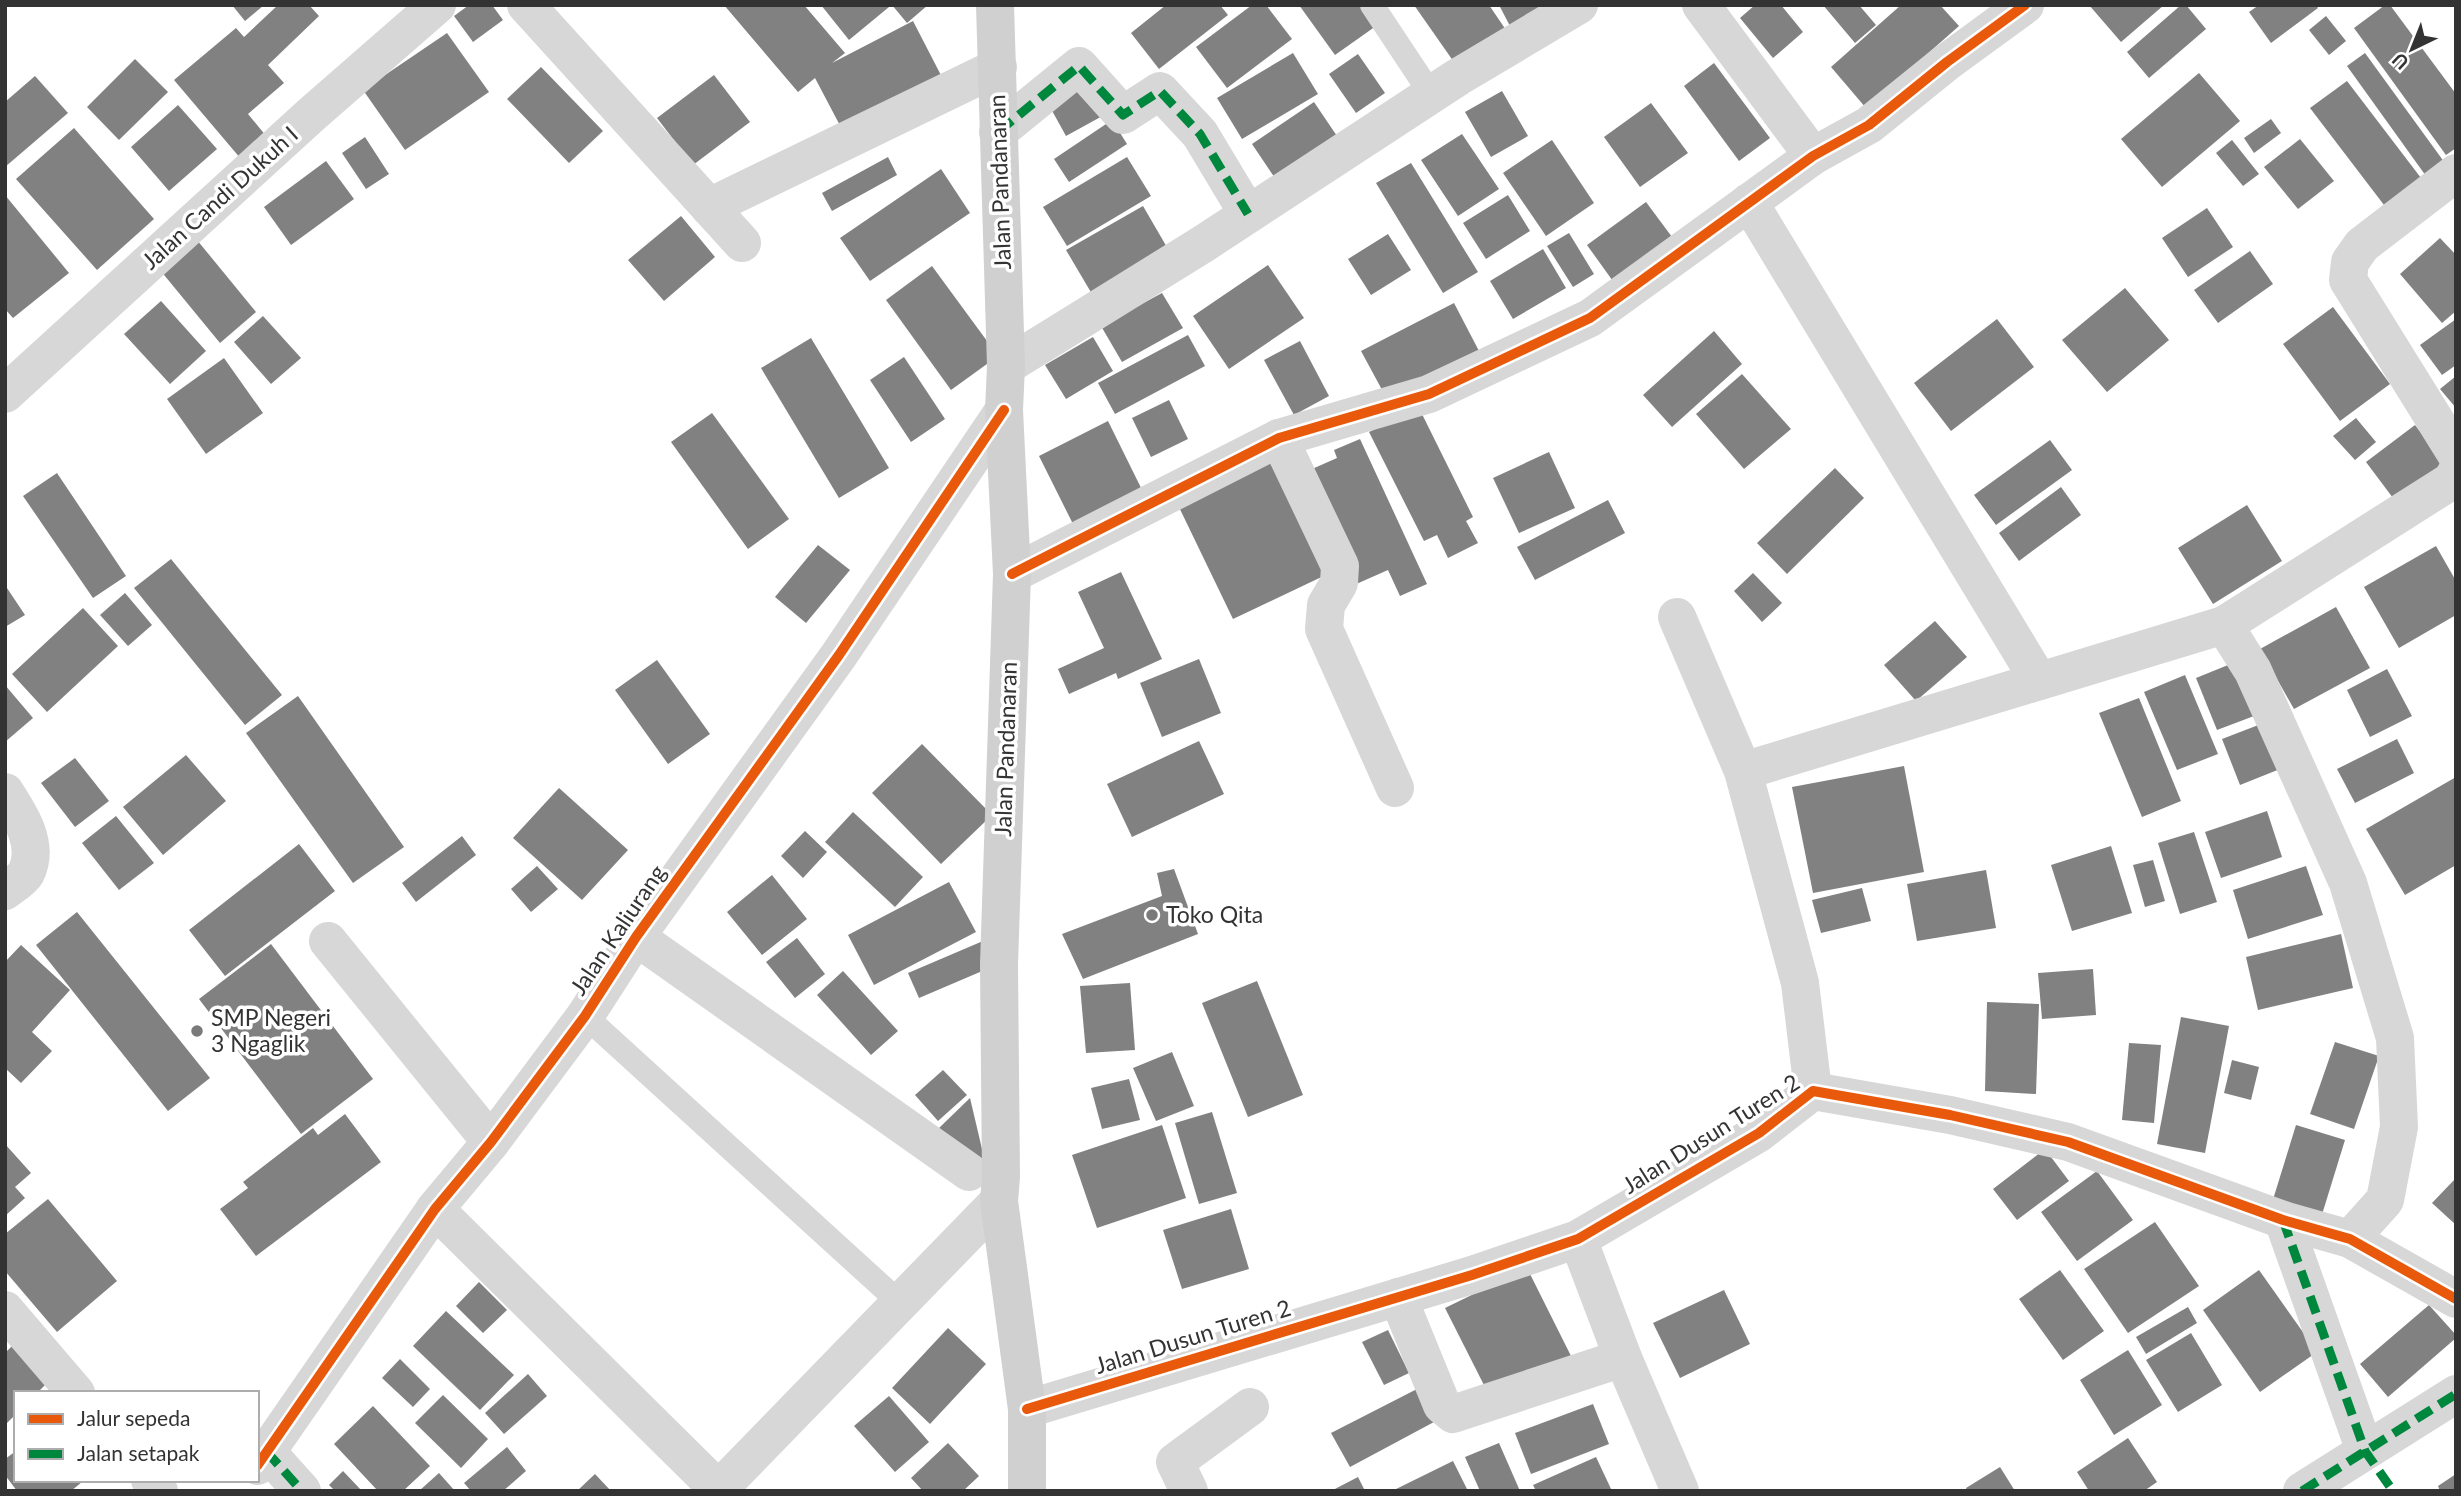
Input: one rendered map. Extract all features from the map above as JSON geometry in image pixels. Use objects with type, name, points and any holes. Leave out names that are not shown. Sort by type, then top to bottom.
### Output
[{"type":"main road","name":"Jalan Pandanaran","points":[[995,5],[1006,366],[1004,410],[1012,574],[999,964],[999,1201],[1027,1409],[1027,1491]]},
{"type":"street","name":"Jalan Candi Dukuh I","points":[[5,394],[437,5]]},
{"type":"street","points":[[526,5],[743,243]]},
{"type":"street","points":[[1006,366],[1248,214],[1432,94],[1579,5]]},
{"type":"street","points":[[1701,5],[1813,156]]},
{"type":"street","points":[[1012,574],[1279,438],[1430,394],[1590,318],[1813,156],[1869,125],[1947,62],[2025,5]]},
{"type":"street","points":[[998,132],[1079,66],[1123,115],[1160,92],[1200,134],[1248,214]]},
{"type":"street","points":[[709,207],[998,67]]},
{"type":"street","points":[[2456,173],[2362,245],[2350,262],[2348,280],[2456,453]]},
{"type":"street","points":[[1749,202],[2039,681]]},
{"type":"street","name":"Jalan Kaliurang","points":[[259,1463],[435,1209],[491,1142],[585,1016],[636,937],[839,656],[1004,410]]},
{"type":"street","points":[[1279,438],[1339,566],[1339,583],[1326,606],[1324,629],[1395,788]]},
{"type":"street","points":[[1742,771],[2224,625],[2451,481],[2456,473]]},
{"type":"street","points":[[1677,617],[1742,771],[1800,983],[1813,1091]]},
{"type":"street","points":[[2224,625],[2253,671],[2348,883],[2395,1038],[2399,1127],[2385,1200],[2350,1239]]},
{"type":"street","points":[[5,792],[22,818],[32,851],[25,874],[5,891]]},
{"type":"street","points":[[636,937],[969,1172]]},
{"type":"street","points":[[328,941],[491,1142]]},
{"type":"street","name":"Jalan Dusun Turen 2","points":[[1027,1409],[1398,1297],[1578,1239],[1759,1133],[1813,1091],[1950,1115],[2067,1142],[2283,1220],[2350,1239],[2456,1299]]},
{"type":"street","points":[[435,1209],[717,1490],[898,1301],[999,1201]]},
{"type":"street","points":[[2283,1220],[2365,1451]]},
{"type":"street","points":[[1578,1239],[1623,1358],[1680,1491]]},
{"type":"street","points":[[1398,1297],[1442,1405],[1453,1415],[1623,1358]]},
{"type":"street","points":[[5,1310],[74,1391]]},
{"type":"street","points":[[2302,1491],[2456,1394]]},
{"type":"street","points":[[1189,1491],[1175,1462],[1250,1407]]},
{"type":"street","points":[[259,1467],[302,1491]]},
{"type":"lane","points":[[1372,5],[1432,94]]},
{"type":"lane","points":[[585,1016],[898,1301]]},
{"type":"building","points":[[232,5],[264,5],[245,21]]},
{"type":"building","points":[[278,5],[309,5],[319,16],[268,65],[284,83],[248,114],[267,137],[241,159],[174,80],[236,28],[244,37]]},
{"type":"building","points":[[469,5],[492,5],[503,20],[473,42],[454,16]]},
{"type":"building","points":[[724,5],[804,5],[845,53],[832,63],[913,21],[945,83],[845,135],[815,78],[798,92]]},
{"type":"building","points":[[821,5],[888,5],[889,7],[849,40]]},
{"type":"building","points":[[892,5],[928,5],[907,23]]},
{"type":"building","points":[[1166,5],[1220,5],[1228,15],[1159,69],[1131,33]]},
{"type":"building","points":[[1252,5],[1266,5],[1292,39],[1227,88],[1196,47]]},
{"type":"building","points":[[1299,5],[1361,5],[1376,26],[1335,55]]},
{"type":"building","points":[[1414,5],[1489,5],[1506,30],[1456,65]]},
{"type":"building","points":[[1499,5],[1545,5],[1510,26]]},
{"type":"building","points":[[1755,5],[1781,5],[1803,32],[1773,58],[1740,18]]},
{"type":"building","points":[[1823,5],[1859,5],[1876,25],[1855,43]]},
{"type":"building","points":[[1901,5],[1940,5],[1959,26],[1866,108],[1831,67]]},
{"type":"building","points":[[2089,5],[2164,5],[2121,42]]},
{"type":"building","points":[[2181,5],[2186,5],[2206,29],[2149,78],[2127,52]]},
{"type":"building","points":[[2259,5],[2316,5],[2318,8],[2271,43],[2249,12]]},
{"type":"building","points":[[2385,5],[2390,5],[2456,94],[2456,148],[2446,155],[2354,28]]},
{"type":"building","points":[[2326,16],[2346,41],[2329,55],[2309,30]]},
{"type":"building","points":[[447,33],[489,92],[405,150],[363,90]]},
{"type":"building","points":[[1293,53],[1318,94],[1242,139],[1217,98]]},
{"type":"building","points":[[2365,53],[2450,170],[2431,183],[2347,66]]},
{"type":"building","points":[[1358,54],[1385,93],[1356,113],[1329,74]]},
{"type":"building","points":[[135,59],[168,92],[119,140],[87,107]]},
{"type":"building","points":[[1714,63],[1770,138],[1739,161],[1684,86]]},
{"type":"building","points":[[541,67],[603,131],[569,163],[507,99]]},
{"type":"building","points":[[2199,73],[2240,121],[2162,187],[2121,139]]},
{"type":"building","points":[[714,75],[750,122],[693,165],[657,118]]},
{"type":"building","points":[[1085,75],[1106,114],[1066,136],[1045,98]]},
{"type":"building","points":[[35,76],[68,113],[5,167],[5,102]]},
{"type":"building","points":[[2347,81],[2421,178],[2384,205],[2310,108]]},
{"type":"building","points":[[1502,91],[1528,136],[1491,157],[1465,112]]},
{"type":"building","points":[[1314,102],[1341,142],[1279,184],[1252,144]]},
{"type":"building","points":[[1651,103],[1688,153],[1640,187],[1604,137]]},
{"type":"building","points":[[178,105],[217,149],[169,191],[131,147]]},
{"type":"building","points":[[2271,119],[2281,133],[2254,153],[2244,138]]},
{"type":"building","points":[[1112,120],[1127,144],[1069,182],[1054,159]]},
{"type":"building","points":[[74,128],[154,219],[97,270],[16,179]]},
{"type":"building","points":[[1462,134],[1499,189],[1458,216],[1421,160]]},
{"type":"building","points":[[365,137],[389,174],[366,189],[342,153]]},
{"type":"building","points":[[2300,139],[2334,181],[2298,209],[2264,167]]},
{"type":"building","points":[[1552,140],[1594,203],[1546,236],[1503,173]]},
{"type":"building","points":[[2232,140],[2259,174],[2243,186],[2216,153]]},
{"type":"building","points":[[888,157],[897,175],[832,211],[822,193]]},
{"type":"building","points":[[1127,157],[1151,196],[1067,246],[1043,207]]},
{"type":"building","points":[[326,161],[354,199],[291,245],[264,207]]},
{"type":"building","points":[[1411,163],[1478,272],[1443,293],[1376,183]]},
{"type":"building","points":[[941,169],[970,213],[870,281],[840,238]]},
{"type":"building","points":[[5,195],[69,273],[13,318],[5,309]]},
{"type":"building","points":[[1508,195],[1530,231],[1486,259],[1463,223]]},
{"type":"building","points":[[1646,202],[1675,241],[1615,284],[1587,245]]},
{"type":"building","points":[[1143,206],[1168,249],[1092,294],[1066,250]]},
{"type":"building","points":[[2207,208],[2233,247],[2188,277],[2162,238]]},
{"type":"building","points":[[681,216],[715,257],[664,301],[628,260]]},
{"type":"building","points":[[1569,233],[1594,274],[1573,287],[1547,246]]},
{"type":"building","points":[[1388,234],[1411,270],[1371,295],[1348,259]]},
{"type":"building","points":[[2440,238],[2456,255],[2456,311],[2442,323],[2400,274]]},
{"type":"building","points":[[197,240],[256,312],[220,343],[160,270]]},
{"type":"building","points":[[1543,249],[1566,288],[1513,319],[1490,281]]},
{"type":"building","points":[[2250,251],[2273,284],[2218,323],[2194,290]]},
{"type":"building","points":[[1268,265],[1304,318],[1229,369],[1193,316]]},
{"type":"building","points":[[932,266],[998,356],[951,390],[886,300]]},
{"type":"building","points":[[2125,288],[2169,340],[2107,392],[2062,340]]},
{"type":"building","points":[[1162,293],[1183,328],[1122,362],[1101,326]]},
{"type":"building","points":[[161,301],[206,351],[170,384],[124,334]]},
{"type":"building","points":[[1454,303],[1479,351],[1387,399],[1361,351]]},
{"type":"building","points":[[2333,307],[2390,384],[2340,421],[2283,344]]},
{"type":"building","points":[[263,316],[301,358],[271,384],[234,342]]},
{"type":"building","points":[[1997,319],[2034,367],[1951,431],[1914,383]]},
{"type":"building","points":[[2456,319],[2456,365],[2442,375],[2420,345]]},
{"type":"building","points":[[1714,331],[1742,364],[1672,427],[1643,395]]},
{"type":"building","points":[[1188,335],[1205,366],[1115,414],[1098,383]]},
{"type":"building","points":[[1093,337],[1113,371],[1066,399],[1045,365]]},
{"type":"building","points":[[811,338],[889,468],[839,498],[761,368]]},
{"type":"building","points":[[1300,341],[1329,396],[1294,415],[1264,360]]},
{"type":"building","points":[[904,357],[945,419],[911,442],[870,380]]},
{"type":"building","points":[[224,358],[263,413],[206,454],[167,399]]},
{"type":"building","points":[[1742,374],[1791,429],[1744,469],[1696,414]]},
{"type":"building","points":[[2456,376],[2456,408],[2440,389]]},
{"type":"building","points":[[1169,400],[1188,439],[1151,457],[1132,418]]},
{"type":"building","points":[[1419,408],[1473,517],[1466,521],[1478,543],[1448,558],[1437,535],[1424,541],[1369,432]]},
{"type":"building","points":[[712,413],[789,519],[748,549],[671,442]]},
{"type":"building","points":[[2356,418],[2376,442],[2355,460],[2333,436]]},
{"type":"building","points":[[1108,421],[1148,502],[1079,536],[1039,456]]},
{"type":"building","points":[[2415,425],[2449,469],[2399,506],[2366,462]]},
{"type":"building","points":[[1360,439],[1427,584],[1400,596],[1388,570],[1354,585],[1303,473],[1337,458],[1334,450]]},
{"type":"building","points":[[2050,440],[2072,470],[1996,525],[1974,495]]},
{"type":"building","points":[[1549,452],[1575,508],[1519,533],[1493,478]]},
{"type":"building","points":[[1277,455],[1332,572],[1233,619],[1177,503]]},
{"type":"building","points":[[1835,468],[1864,498],[1787,574],[1757,543]]},
{"type":"building","points":[[57,473],[126,576],[93,598],[23,496]]},
{"type":"building","points":[[2061,487],[2081,515],[2019,561],[1999,533]]},
{"type":"building","points":[[1608,500],[1625,533],[1535,580],[1517,547]]},
{"type":"building","points":[[2247,505],[2282,561],[2213,604],[2178,548]]},
{"type":"building","points":[[818,545],[850,570],[806,623],[775,597]]},
{"type":"building","points":[[2436,546],[2456,581],[2456,615],[2399,648],[2364,587]]},
{"type":"building","points":[[171,559],[282,695],[245,725],[134,588]]},
{"type":"building","points":[[1121,572],[1162,659],[1118,679],[1116,673],[1069,694],[1058,669],[1104,648],[1078,592]]},
{"type":"building","points":[[1753,573],[1782,603],[1762,622],[1734,591]]},
{"type":"building","points":[[5,585],[25,615],[5,627]]},
{"type":"building","points":[[125,593],[152,625],[128,646],[100,615]]},
{"type":"building","points":[[2336,607],[2370,668],[2294,709],[2260,649]]},
{"type":"building","points":[[83,608],[118,646],[47,712],[12,674]]},
{"type":"building","points":[[1935,621],[1967,657],[1916,701],[1884,665]]},
{"type":"building","points":[[1199,659],[1221,713],[1162,737],[1140,683]]},
{"type":"building","points":[[657,660],[710,734],[668,764],[615,690]]},
{"type":"building","points":[[2233,663],[2254,716],[2217,730],[2196,678]]},
{"type":"building","points":[[2387,669],[2412,716],[2370,737],[2347,690]]},
{"type":"building","points":[[2185,675],[2218,754],[2177,770],[2144,692]]},
{"type":"building","points":[[5,685],[33,718],[5,742]]},
{"type":"building","points":[[298,696],[404,847],[353,883],[246,733]]},
{"type":"building","points":[[2139,698],[2181,801],[2142,817],[2099,713]]},
{"type":"building","points":[[2261,724],[2280,769],[2240,785],[2222,739]]},
{"type":"building","points":[[2397,739],[2414,773],[2355,803],[2337,769]]},
{"type":"building","points":[[1199,741],[1224,794],[1132,837],[1107,784]]},
{"type":"building","points":[[922,744],[992,815],[941,864],[872,793]]},
{"type":"building","points":[[186,755],[226,801],[163,855],[123,807]]},
{"type":"building","points":[[75,758],[109,801],[75,827],[41,783]]},
{"type":"building","points":[[1904,766],[1924,872],[1813,893],[1792,787]]},
{"type":"building","points":[[2456,777],[2456,865],[2405,895],[2366,829]]},
{"type":"building","points":[[559,788],[628,850],[582,900],[513,838]]},
{"type":"building","points":[[2267,811],[2282,857],[2221,878],[2205,832]]},
{"type":"building","points":[[853,812],[923,877],[895,907],[825,842]]},
{"type":"building","points":[[116,816],[154,863],[119,890],[82,843]]},
{"type":"building","points":[[805,831],[827,852],[803,878],[781,856]]},
{"type":"building","points":[[2194,832],[2217,902],[2180,914],[2158,843]]},
{"type":"building","points":[[462,836],[476,855],[416,902],[402,883]]},
{"type":"building","points":[[299,844],[335,891],[225,976],[189,930]]},
{"type":"building","points":[[2111,846],[2132,913],[2072,931],[2051,865]]},
{"type":"building","points":[[2153,860],[2165,901],[2145,907],[2133,865]]},
{"type":"building","points":[[537,866],[558,889],[531,912],[511,889]]},
{"type":"building","points":[[2306,866],[2323,915],[2248,939],[2233,890]]},
{"type":"building","name":"Toko Qita","points":[[1174,869],[1198,934],[1083,979],[1062,934],[1162,896],[1157,873]]},
{"type":"building","points":[[1986,870],[1996,928],[1917,941],[1907,884]]},
{"type":"building","points":[[772,875],[807,919],[762,955],[727,912]]},
{"type":"building","points":[[949,882],[976,932],[874,985],[848,935]]},
{"type":"building","points":[[1862,888],[1871,921],[1821,933],[1812,900]]},
{"type":"building","points":[[77,912],[210,1078],[168,1111],[36,945]]},
{"type":"building","points":[[2341,934],[2353,988],[2258,1010],[2246,957]]},
{"type":"building","points":[[797,938],[825,974],[795,998],[766,962]]},
{"type":"building","points":[[983,941],[994,966],[919,998],[908,973]]},
{"type":"building","points":[[271,944],[373,1079],[301,1134],[199,999]]},
{"type":"building","points":[[21,945],[70,990],[32,1032],[52,1051],[21,1083],[5,1068],[5,962]]},
{"type":"building","points":[[2093,969],[2096,1015],[2042,1019],[2038,973]]},
{"type":"building","points":[[843,971],[898,1031],[871,1055],[817,995]]},
{"type":"building","points":[[1257,981],[1303,1095],[1248,1117],[1202,1003]]},
{"type":"building","points":[[1130,983],[1135,1050],[1086,1053],[1080,986]]},
{"type":"building","points":[[1987,1002],[2039,1004],[2036,1094],[1985,1091]]},
{"type":"building","points":[[2181,1017],[2229,1026],[2205,1153],[2157,1144]]},
{"type":"building","points":[[2335,1042],[2379,1056],[2354,1129],[2310,1114]]},
{"type":"building","points":[[2129,1043],[2161,1045],[2154,1123],[2122,1120]]},
{"type":"building","points":[[1172,1052],[1194,1106],[1156,1121],[1133,1068]]},
{"type":"building","points":[[2232,1060],[2259,1067],[2251,1100],[2224,1093]]},
{"type":"building","points":[[943,1070],[967,1095],[938,1121],[915,1095]]},
{"type":"building","points":[[1129,1079],[1140,1120],[1102,1129],[1091,1088]]},
{"type":"building","points":[[970,1098],[990,1183],[938,1129]]},
{"type":"building","points":[[1212,1112],[1237,1193],[1199,1204],[1175,1123]]},
{"type":"building","points":[[345,1114],[381,1162],[256,1256],[220,1209],[248,1188],[243,1182],[313,1128],[318,1135]]},
{"type":"building","points":[[1162,1125],[1186,1198],[1097,1228],[1072,1155]]},
{"type":"building","points":[[2296,1125],[2345,1140],[2320,1221],[2271,1206]]},
{"type":"building","points":[[5,1144],[31,1173],[15,1187],[25,1198],[5,1216]]},
{"type":"building","points":[[2045,1149],[2069,1181],[2017,1220],[1993,1189]]},
{"type":"building","points":[[2097,1171],[2133,1220],[2077,1261],[2041,1212]]},
{"type":"building","points":[[2456,1178],[2456,1225],[2432,1203]]},
{"type":"building","points":[[48,1199],[117,1281],[57,1332],[5,1271],[5,1234]]},
{"type":"building","points":[[1231,1209],[1249,1269],[1182,1289],[1163,1230]]},
{"type":"building","points":[[2155,1222],[2199,1286],[2128,1333],[2084,1269]]},
{"type":"building","points":[[1527,1268],[1571,1356],[1489,1395],[1445,1308]]},
{"type":"building","points":[[2060,1270],[2104,1331],[2063,1360],[2019,1299]]},
{"type":"building","points":[[2259,1270],[2317,1352],[2260,1392],[2203,1310]]},
{"type":"building","points":[[479,1282],[507,1310],[483,1333],[456,1306]]},
{"type":"building","points":[[1724,1290],[1750,1344],[1680,1378],[1653,1323]]},
{"type":"building","points":[[2429,1305],[2456,1338],[2388,1397],[2360,1364]]},
{"type":"building","points":[[2188,1307],[2197,1323],[2146,1354],[2136,1337]]},
{"type":"building","points":[[446,1311],[514,1375],[480,1410],[413,1346]]},
{"type":"building","points":[[948,1328],[986,1364],[930,1424],[892,1388]]},
{"type":"building","points":[[1388,1330],[1409,1373],[1384,1385],[1362,1342]]},
{"type":"building","points":[[2191,1333],[2222,1385],[2178,1412],[2146,1360]]},
{"type":"building","points":[[13,1345],[49,1381],[39,1391],[14,1391],[14,1416],[5,1425],[5,1353]]},
{"type":"building","points":[[2128,1350],[2162,1405],[2114,1435],[2080,1380]]},
{"type":"building","points":[[400,1359],[430,1389],[413,1407],[382,1378]]},
{"type":"building","points":[[528,1374],[547,1396],[504,1434],[485,1413]]},
{"type":"building","points":[[1417,1389],[1434,1422],[1350,1467],[1331,1433]]},
{"type":"building","points":[[443,1395],[488,1439],[461,1468],[415,1423]]},
{"type":"building","points":[[889,1396],[929,1442],[895,1472],[854,1426]]},
{"type":"building","points":[[1593,1404],[1609,1444],[1531,1474],[1515,1433]]},
{"type":"building","points":[[373,1406],[430,1466],[403,1491],[378,1491],[334,1444]]},
{"type":"building","points":[[2128,1438],[2157,1482],[2144,1491],[2089,1491],[2077,1472]]},
{"type":"building","points":[[948,1443],[979,1476],[963,1491],[923,1491],[911,1478]]},
{"type":"building","points":[[1499,1443],[1520,1491],[1480,1491],[1465,1457]]},
{"type":"building","points":[[507,1447],[526,1471],[503,1491],[471,1491],[464,1483]]},
{"type":"building","points":[[14,1452],[14,1482],[82,1482],[71,1491],[17,1491],[5,1475],[5,1459]]},
{"type":"building","points":[[1596,1457],[1612,1491],[1536,1491],[1533,1485]]},
{"type":"building","points":[[1453,1461],[1468,1491],[1392,1491]]},
{"type":"building","points":[[2000,1467],[2015,1491],[1967,1491],[1966,1488]]},
{"type":"building","points":[[343,1471],[362,1491],[335,1491],[329,1485]]},
{"type":"building","points":[[439,1473],[455,1491],[419,1491]]},
{"type":"building","points":[[595,1474],[611,1491],[577,1491]]},
{"type":"building","points":[[2456,1474],[2456,1491],[2440,1491],[2438,1486]]},
{"type":"building","points":[[1358,1477],[1365,1491],[1331,1491]]},
{"type":"marked path","points":[[998,132],[1079,66],[1123,115],[1160,91],[1200,134],[1248,214]]},
{"type":"marked path","points":[[2283,1220],[2365,1451],[2393,1491]]},
{"type":"marked path","points":[[2302,1491],[2456,1394]]},
{"type":"marked path","points":[[266,1451],[302,1491]]},
{"type":"cycle path","points":[[1012,574],[1279,438],[1429,394],[1590,318],[1813,156],[1869,125],[1947,62],[2025,5]]},
{"type":"cycle path","points":[[259,1463],[435,1209],[491,1142],[585,1016],[636,937],[839,655],[1004,410]]},
{"type":"cycle path","points":[[1027,1409],[1472,1275],[1578,1239],[1759,1133],[1813,1091],[1950,1115],[2068,1142],[2283,1220],[2350,1239],[2456,1299]]},
{"type":"place","name":"Toko Qita","points":[[1152,915]]},
{"type":"place","name":"SMP Negeri 3 Ngaglik","points":[[197,1031]]}]
